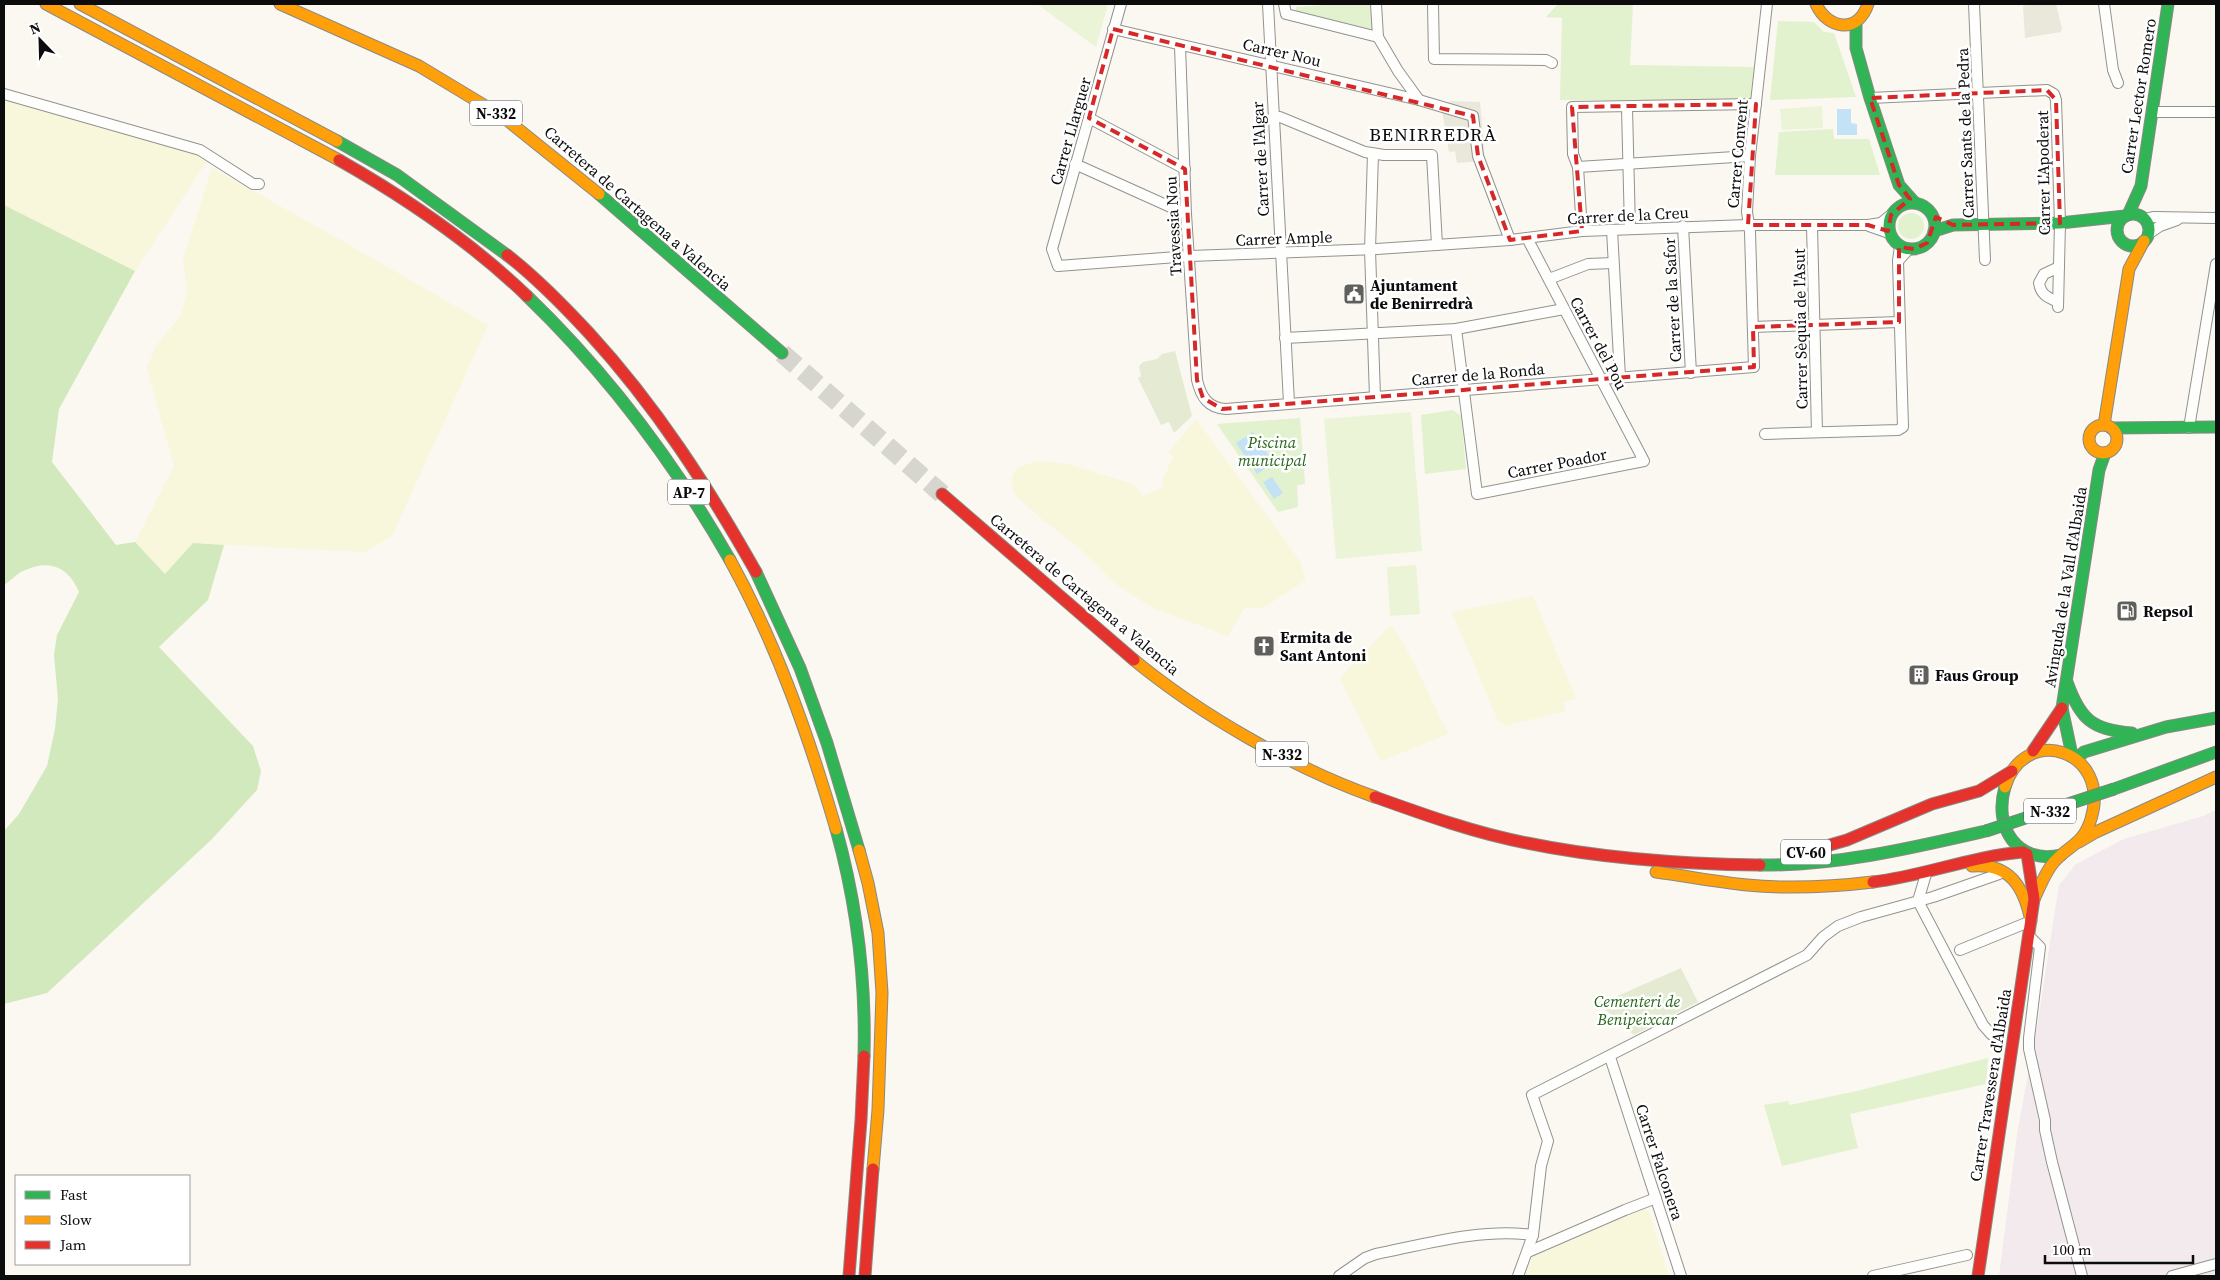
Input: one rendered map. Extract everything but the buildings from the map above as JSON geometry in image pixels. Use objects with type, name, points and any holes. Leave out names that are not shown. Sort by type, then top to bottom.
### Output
[{"type":"main road","name":"AP-7","points":[[46,4],[336,159],[434,220],[504,273],[570,336],[610,382],[653,438],[695,500],[748,593],[771,641],[802,724],[848,873],[863,966],[864,1064],[848,1276]]},
{"type":"main road","name":"AP-7","points":[[80,4],[288,114],[397,175],[520,265],[556,297],[624,371],[661,420],[719,507],[760,579],[800,668],[827,743],[848,813],[868,883],[878,934],[881,1012],[878,1110],[865,1276]]},
{"type":"main road","name":"Carretera de Cartagena a Valencia","points":[[267,4],[285,6],[419,66],[502,116],[571,170],[782,352]]},
{"type":"main road","points":[[1816,4],[1823,18],[1830,23],[1839,25],[1856,22],[1863,16],[1868,4]]},
{"type":"main road","name":"Carrer Lector Romero","points":[[2127,216],[2138,194],[2168,4]]},
{"type":"main road","points":[[1856,22],[1856,48],[1870,98],[1899,185],[1915,203]]},
{"type":"main road","points":[[1839,25],[1848,40],[1856,48]]},
{"type":"main road","points":[[1899,185],[1888,226],[1890,233],[1904,247],[1914,249],[1928,243],[1934,231],[1934,219],[1931,214]]},
{"type":"main road","name":"Carrer Lector Romero","points":[[2138,194],[2143,218]]},
{"type":"main road","points":[[1893,213],[1900,206],[1915,203],[1921,205],[1931,214],[1953,225]]},
{"type":"main road","points":[[2127,216],[2118,226],[2129,269]]},
{"type":"main road","points":[[1934,231],[1953,225],[2080,222],[2127,216],[2143,218],[2149,229],[2129,269],[2108,427]]},
{"type":"main road","points":[[2080,222],[2120,238],[2132,245],[2146,237]]},
{"type":"main road","points":[[2135,427],[2116,441],[2113,448],[2105,452],[2094,450],[2089,442],[2090,433],[2096,427],[2135,427],[2189,428],[2216,427]]},
{"type":"main road","points":[[2108,427],[2115,434],[2116,441]]},
{"type":"main road","name":"Avinguda de la Vall d'Albaida","points":[[2094,450],[2099,470]]},
{"type":"main road","name":"Avinguda de la Vall d'Albaida","points":[[2033,751],[2062,708],[2099,470],[2105,452]]},
{"type":"main road","name":"Carretera de Cartagena a Valencia","points":[[942,494],[1114,644],[1157,678],[1219,719],[1299,763],[1370,797],[1448,824],[1493,837],[1561,851],[1650,862],[1769,865],[1868,856],[1986,831],[2114,789],[2216,752]]},
{"type":"main road","points":[[2067,682],[2075,706],[2089,723],[2100,729],[2119,733],[2141,733]]},
{"type":"main road","name":"Avinguda de la Vall d'Albaida","points":[[2062,708],[2075,756]]},
{"type":"main road","points":[[2075,756],[2141,733],[2187,721],[2216,718]]},
{"type":"main road","points":[[2025,853],[2009,836],[2001,810],[2004,785],[2021,759],[2033,751],[2041,749],[2057,750],[2075,756],[2089,771],[2095,794],[2093,815],[2079,842]]},
{"type":"main road","name":"CV-60","points":[[1584,855],[1625,852],[1691,857],[1760,858],[1801,853],[1847,840],[1932,804],[1979,791],[2012,771]]},
{"type":"main road","points":[[1561,851],[1580,863],[1760,886],[1830,887],[1926,874],[1991,856],[2025,853],[2042,857],[2061,855],[2096,832],[2216,777]]},
{"type":"main road","name":"Carrer Travessera d'Albaida","points":[[1978,1276],[2034,899],[2025,853]]},
{"type":"main road","name":"Carrer Travessera d'Albaida","points":[[2034,899],[2052,864],[2061,855]]},
{"type":"main road","points":[[1942,870],[1990,865],[2006,872],[2024,892],[2030,907],[2031,922]]},
{"type":"street","name":"Carrer Llarguer","points":[[1058,266],[1052,249],[1121,4]]},
{"type":"street","name":"Carrer de l'Algar","points":[[1268,4],[1289,403]]},
{"type":"street","points":[[1284,4],[1286,14],[1378,37]]},
{"type":"street","points":[[1376,4],[1378,37],[1398,71],[1419,100]]},
{"type":"street","points":[[1433,4],[1434,59],[1546,60],[1552,63]]},
{"type":"street","name":"Carrer Convent","points":[[1754,367],[1750,232],[1747,212],[1750,156],[1767,4]]},
{"type":"street","name":"Carrer Sants de la Pedra","points":[[1974,4],[1985,260]]},
{"type":"street","points":[[2104,4],[2112,62],[2118,83]]},
{"type":"street","name":"Carrer Nou","points":[[1113,29],[1419,100],[1473,116],[1475,146],[1510,240]]},
{"type":"street","name":"Travessia Nou","points":[[1180,46],[1186,214],[1197,380],[1200,393],[1206,402]]},
{"type":"street","name":"Carrer L'Apoderat","points":[[1979,94],[2047,90],[2054,94],[2056,100],[2060,223],[2059,267],[2058,304],[2040,291],[2039,283],[2044,274],[2059,267]]},
{"type":"street","points":[[4,94],[196,149],[253,184],[259,184]]},
{"type":"street","points":[[1870,98],[1979,94]]},
{"type":"street","points":[[1582,231],[1578,167],[1573,154],[1572,107],[1627,108],[1756,104]]},
{"type":"street","points":[[1627,108],[1630,229]]},
{"type":"street","points":[[2152,112],[2216,112]]},
{"type":"street","points":[[1273,117],[1280,117],[1373,154],[1432,155],[1437,245]]},
{"type":"street","points":[[1089,118],[1185,169]]},
{"type":"street","points":[[1373,154],[1370,250],[1375,397]]},
{"type":"street","points":[[1578,167],[1750,156]]},
{"type":"street","points":[[1075,164],[1186,214]]},
{"type":"street","points":[[1868,225],[1881,222],[1893,213]]},
{"type":"street","points":[[2143,218],[2216,218]]},
{"type":"street","points":[[2146,237],[2160,226],[2182,218]]},
{"type":"street","points":[[1868,225],[1890,233]]},
{"type":"street","name":"Carrer de la Creu","points":[[1510,240],[1582,231],[1683,226],[1868,225]]},
{"type":"street","name":"Carrer de la Safor","points":[[1683,226],[1690,373]]},
{"type":"street","name":"Carrer Sèquia de l'Asut","points":[[1812,226],[1817,432]]},
{"type":"street","points":[[1612,230],[1620,377]]},
{"type":"street","name":"Carrer del Pou","points":[[1528,238],[1644,461]]},
{"type":"street","name":"Carrer Ample","points":[[1058,266],[1190,256],[1370,250],[1510,240]]},
{"type":"street","points":[[1765,434],[1898,430],[1903,427],[1898,261],[1904,247]]},
{"type":"street","points":[[1549,279],[1588,264],[1613,263]]},
{"type":"street","points":[[2189,428],[2216,264]]},
{"type":"street","points":[[1285,338],[1456,329],[1564,308]]},
{"type":"street","points":[[1753,327],[1899,322]]},
{"type":"street","points":[[1456,329],[1465,390]]},
{"type":"street","name":"Carrer de la Ronda","points":[[1206,402],[1218,408],[1226,409],[1754,367]]},
{"type":"street","name":"Carrer Poador","points":[[1465,390],[1477,494],[1644,461]]},
{"type":"street","points":[[1926,874],[1918,901],[1978,1016],[1990,1034],[1998,1039]]},
{"type":"street","points":[[1518,1276],[1533,1235],[1541,1166],[1548,1140],[1532,1096],[1807,955],[1823,937],[1838,926],[1999,874]]},
{"type":"street","points":[[1960,950],[2031,922]]},
{"type":"street","points":[[2029,936],[2040,947],[2029,1049],[2045,1120],[2045,1130],[2082,1276]]},
{"type":"street","name":"Carrer Falconera","points":[[1610,1057],[1681,1276]]},
{"type":"street","points":[[1528,1252],[1656,1198]]},
{"type":"street","points":[[1340,1276],[1365,1258],[1376,1254],[1475,1236],[1506,1233],[1533,1235]]},
{"type":"street","points":[[1872,1276],[1967,1255]]},
{"type":"street","points":[[2172,1276],[2216,1264]]},
{"type":"highlighted area","points":[[1113,29],[1473,116],[1478,156],[1510,240],[1582,231],[1572,107],[1756,104],[1748,225],[1868,225],[1888,231],[1891,215],[1910,199],[1899,185],[1870,98],[2047,90],[2056,100],[2060,223],[1953,225],[1936,217],[1927,243],[1914,249],[1899,247],[1899,322],[1753,327],[1754,367],[1222,409],[1203,398],[1197,380],[1185,169],[1089,118]]},
{"type":"shaded area","points":[[2031,4],[2056,4],[2062,29],[2061,32],[2025,38],[2023,6]]},
{"type":"shaded area","points":[[4,98],[210,156],[135,271],[4,205]]},
{"type":"shaded area","points":[[1450,101],[1480,102],[1485,161],[1457,163],[1455,151],[1449,152],[1442,111]]},
{"type":"shaded area","points":[[212,168],[488,325],[392,536],[365,552],[193,543],[166,575],[135,542],[174,466],[147,368],[156,346],[181,315],[187,292],[183,260]]},
{"type":"shaded area","points":[[1196,419],[1300,561],[1306,580],[1263,608],[1243,610],[1228,636],[1155,609],[1116,584],[1078,547],[1016,496],[1011,483],[1015,470],[1019,467],[1033,462],[1044,461],[1071,465],[1129,483],[1138,488],[1142,496],[1164,487],[1162,482],[1173,457],[1168,453]]},
{"type":"shaded area","points":[[1533,596],[1576,699],[1563,702],[1566,711],[1504,726],[1502,721],[1499,723],[1452,612]]},
{"type":"shaded area","points":[[1389,627],[1393,627],[1412,659],[1448,734],[1381,761],[1340,678]]},
{"type":"shaded area","points":[[2216,810],[2216,1276],[1999,1276],[2018,1128],[2037,1027],[2059,885],[2076,864],[2124,839],[2203,816]]},
{"type":"shaded area","points":[[1643,1209],[1649,1211],[1669,1276],[1523,1276],[1535,1256]]},
{"type":"green space","points":[[1037,4],[1108,4],[1096,47]]},
{"type":"green space","points":[[1370,4],[1372,29],[1296,12],[1296,7]]},
{"type":"green space","points":[[1558,4],[1633,4],[1630,65],[1754,67],[1750,100],[1560,100],[1562,18],[1546,17]]},
{"type":"green space","points":[[1778,21],[1814,22],[1824,32],[1834,33],[1856,97],[1770,100]]},
{"type":"green space","points":[[1822,106],[1823,128],[1782,130],[1780,109]]},
{"type":"green space","points":[[1833,129],[1834,139],[1869,139],[1880,175],[1775,175],[1779,132]]},
{"type":"green space","points":[[4,205],[135,271],[59,409],[52,462],[116,545],[135,542],[165,574],[193,543],[224,545],[208,600],[159,647],[253,746],[261,771],[257,790],[212,839],[47,993],[4,1004],[4,831],[19,814],[47,766],[55,729],[58,699],[54,655],[57,635],[79,592],[69,576],[57,567],[49,566],[32,567],[18,574],[4,585]]},
{"type":"green space","points":[[1911,213],[1920,217],[1924,226],[1920,235],[1911,239],[1902,235],[1898,226],[1902,217]]},
{"type":"green space","points":[[1175,351],[1192,416],[1174,433],[1169,422],[1161,425],[1138,378],[1141,376],[1139,366],[1143,362],[1157,359],[1162,354]]},
{"type":"green space","points":[[1453,410],[1461,416],[1466,469],[1425,474],[1421,415]]},
{"type":"green space","points":[[1411,412],[1422,551],[1336,559],[1324,419]]},
{"type":"green space","name":"Piscina municipal","points":[[1300,418],[1305,484],[1297,485],[1298,507],[1278,512],[1217,424]]},
{"type":"green space","points":[[1416,565],[1420,614],[1390,616],[1387,567]]},
{"type":"green space","name":"Cementeri de Benipeixcar","points":[[1681,968],[1698,1002],[1634,1035],[1599,1004]]},
{"type":"green space","points":[[1988,1058],[1986,1084],[1850,1114],[1858,1148],[1782,1166],[1764,1105],[1788,1101],[1790,1105],[1857,1091]]},
{"type":"water","points":[[1837,109],[1851,109],[1851,123],[1857,124],[1857,135],[1837,135]]},
{"type":"water","points":[[1253,432],[1274,463],[1257,474],[1236,443]]},
{"type":"water","points":[[1272,477],[1283,493],[1274,499],[1263,482]]},
{"type":"tunnel","points":[[782,353],[942,494]]},
{"type":"traffic: fast","points":[[2128,215],[2141,186],[2168,4]]},
{"type":"traffic: fast","points":[[1856,22],[1856,48],[1870,98],[1899,185],[1915,203]]},
{"type":"traffic: fast","points":[[337,141],[397,175],[507,255]]},
{"type":"traffic: fast","points":[[599,194],[782,353]]},
{"type":"traffic: fast","points":[[1912,203],[1925,207],[1931,213],[1935,226],[1931,239],[1925,245],[1912,249],[1899,245],[1893,239],[1889,226],[1893,213],[1899,207],[1912,203]]},
{"type":"traffic: fast","points":[[2133,214],[2144,219],[2149,230],[2144,241],[2133,246],[2122,241],[2117,230],[2122,219],[2133,214]]},
{"type":"traffic: fast","points":[[1934,231],[1953,225],[2060,223],[2125,216]]},
{"type":"traffic: fast","points":[[527,296],[585,356],[638,420],[686,488],[730,560]]},
{"type":"traffic: fast","points":[[2111,428],[2216,427]]},
{"type":"traffic: fast","points":[[2072,755],[2062,708],[2099,470],[2105,453]]},
{"type":"traffic: fast","points":[[756,572],[800,668],[827,743],[859,850]]},
{"type":"traffic: fast","points":[[2067,682],[2077,705],[2089,720],[2107,729],[2132,733]]},
{"type":"traffic: fast","points":[[2077,758],[2084,752],[2166,727],[2216,718]]},
{"type":"traffic: fast","points":[[2114,789],[2216,752]]},
{"type":"traffic: fast","points":[[2005,787],[2002,816],[2012,840],[2032,854],[2045,857],[2061,855]]},
{"type":"traffic: fast","points":[[1986,831],[2114,789]]},
{"type":"traffic: fast","points":[[836,829],[850,885],[859,942],[862,970],[864,1056]]},
{"type":"traffic: fast","points":[[1760,865],[1788,865],[1874,855],[1986,831]]},
{"type":"traffic: slow","points":[[46,4],[339,160]]},
{"type":"traffic: slow","points":[[80,4],[337,141]]},
{"type":"traffic: slow","points":[[280,4],[419,66],[502,116],[599,194]]},
{"type":"traffic: slow","points":[[1816,4],[1821,13],[1828,19],[1843,25],[1857,20],[1863,14],[1868,4]]},
{"type":"traffic: slow","points":[[2104,425],[2129,269],[2144,241]]},
{"type":"traffic: slow","points":[[2103,425],[2113,429],[2117,439],[2113,449],[2103,453],[2093,449],[2089,439],[2093,429],[2103,425]]},
{"type":"traffic: slow","points":[[730,560],[763,625],[791,692],[815,760],[836,829]]},
{"type":"traffic: slow","points":[[1134,660],[1188,701],[1249,738],[1312,771],[1375,797]]},
{"type":"traffic: slow","points":[[2005,787],[2015,767],[2029,755],[2046,751],[2063,753],[2078,761],[2089,775],[2094,795],[2088,828],[2080,840],[2051,866],[2034,899]]},
{"type":"traffic: slow","points":[[2079,842],[2096,832],[2216,777]]},
{"type":"traffic: slow","points":[[859,850],[878,933],[882,993],[878,1110],[873,1169]]},
{"type":"traffic: slow","points":[[1972,866],[1985,866],[2006,873],[2019,888],[2031,921]]},
{"type":"traffic: slow","points":[[1656,872],[1747,885],[1778,887],[1810,887],[1873,882]]},
{"type":"traffic: jam","points":[[339,160],[413,205],[461,239],[527,296]]},
{"type":"traffic: jam","points":[[507,255],[539,282],[569,312],[637,389],[700,478],[756,572]]},
{"type":"traffic: jam","points":[[942,494],[1134,660]]},
{"type":"traffic: jam","points":[[2033,751],[2062,708]]},
{"type":"traffic: jam","points":[[1802,853],[1847,840],[1932,804],[1979,791],[2012,771]]},
{"type":"traffic: jam","points":[[1375,797],[1469,829],[1556,848],[1643,860],[1760,865]]},
{"type":"traffic: jam","points":[[1873,882],[2004,854],[2023,852]]},
{"type":"traffic: jam","points":[[1978,1276],[2034,899],[2027,854]]},
{"type":"traffic: jam","points":[[849,1276],[864,1056]]},
{"type":"traffic: jam","points":[[865,1276],[873,1169]]},
{"type":"place","name":"Ajuntament de Benirredrà","points":[[1354,294]]},
{"type":"place","name":"Repsol","points":[[2127,611]]},
{"type":"place","name":"Ermita de Sant Antoni","points":[[1264,646]]},
{"type":"place","name":"Faus Group","points":[[1919,675]]},
{"type":"district","name":"BENIRREDRÀ","points":[[1433,134]]}]
